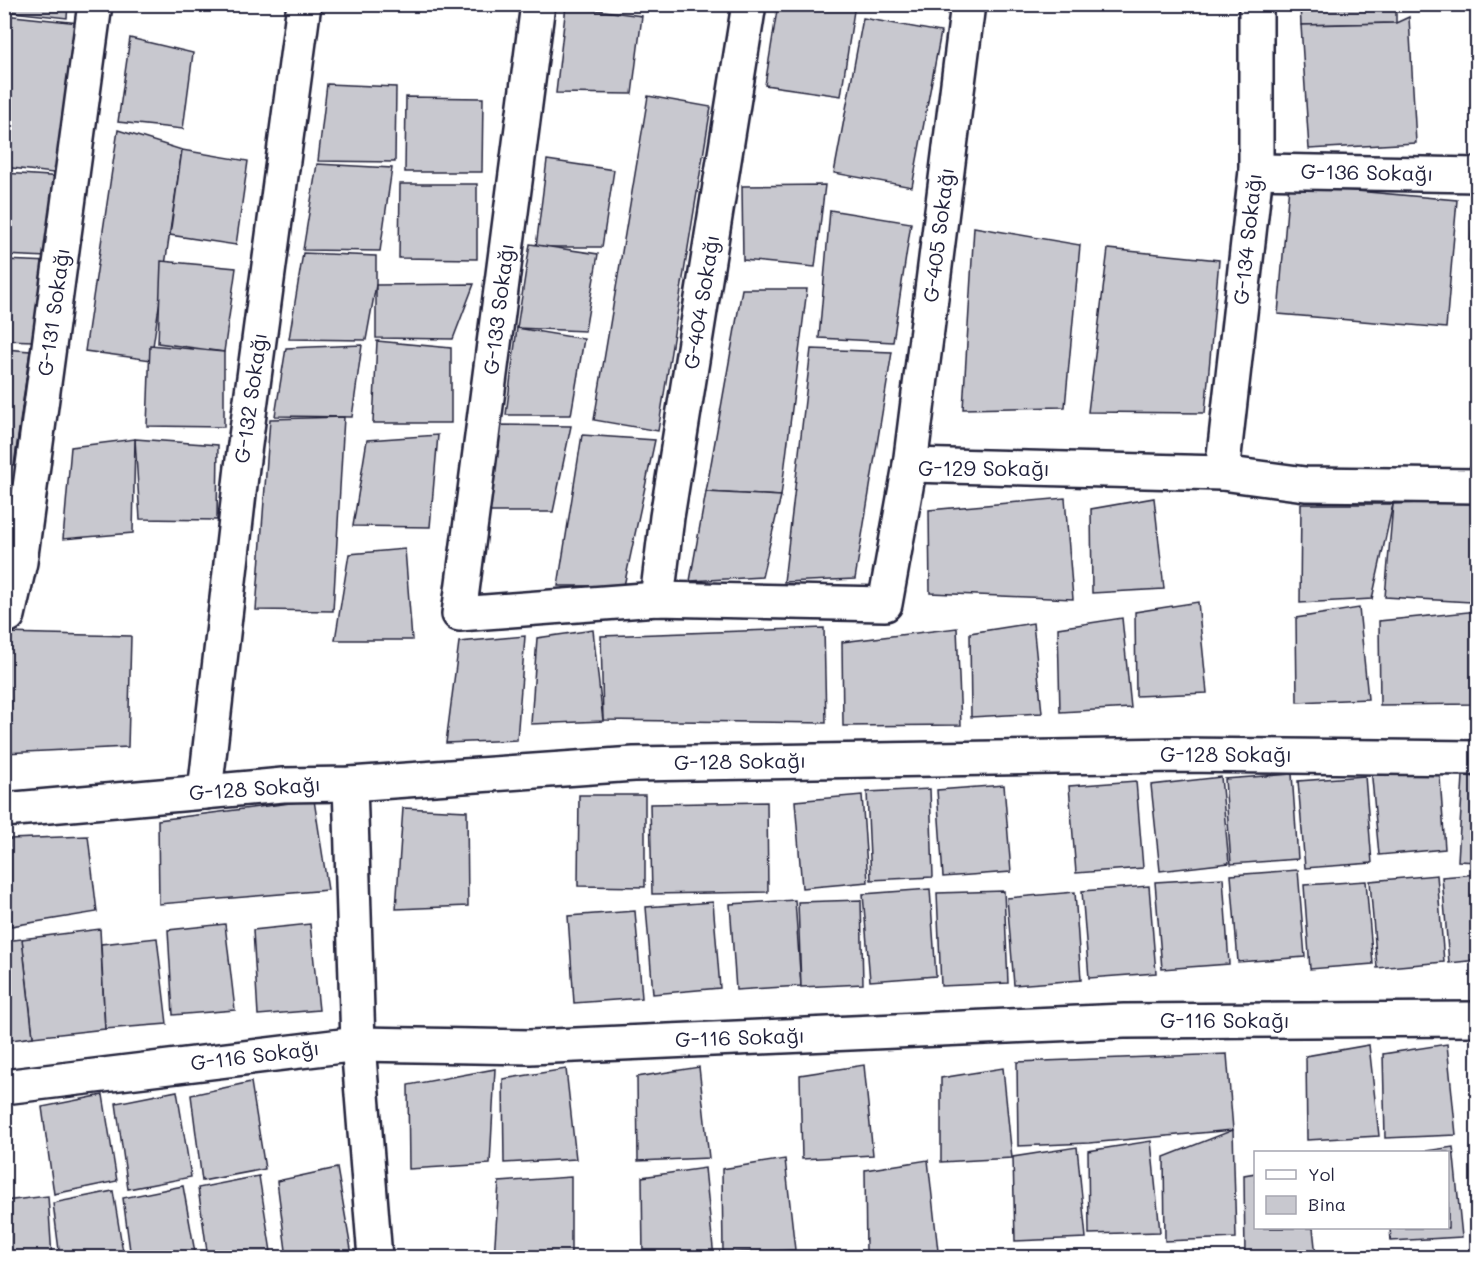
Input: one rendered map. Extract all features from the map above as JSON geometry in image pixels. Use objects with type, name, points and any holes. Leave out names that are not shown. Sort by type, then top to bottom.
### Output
[{"type":"street","name":"G-131 Sokağı","points":[[4,616],[8,615],[20,562],[95,4]]},
{"type":"street","name":"G-132 Sokağı","points":[[205,792],[242,467],[304,4]]},
{"type":"street","name":"G-133 Sokağı","points":[[459,614],[538,4]]},
{"type":"street","name":"G-404 Sokağı","points":[[657,599],[669,506],[749,4]]},
{"type":"street","name":"G-405 Sokağı","points":[[910,465],[968,4]]},
{"type":"street","name":"G-134 Sokağı","points":[[1222,473],[1256,171],[1256,4]]},
{"type":"street","name":"G-136 Sokağı","points":[[1256,171],[1478,175]]},
{"type":"street","name":"G-129 Sokağı","points":[[459,614],[657,599],[885,604],[910,465],[1222,473],[1305,484],[1478,486]]},
{"type":"street","name":"G-128 Sokağı","points":[[4,810],[284,785],[350,784],[634,764],[1177,754],[1478,758]]},
{"type":"street","points":[[350,784],[358,1044],[375,1257]]},
{"type":"street","name":"G-116 Sokağı","points":[[4,1087],[358,1044],[530,1047],[1124,1021],[1478,1019]]},
{"type":"building","points":[[4,4],[68,4],[67,18],[4,11]]},
{"type":"building","points":[[778,4],[855,4],[841,96],[765,85]]},
{"type":"building","points":[[1300,4],[1396,4],[1396,23],[1301,25]]},
{"type":"building","points":[[566,6],[642,16],[632,94],[556,93]]},
{"type":"building","points":[[4,15],[79,23],[61,174],[4,167]]},
{"type":"building","points":[[1409,17],[1416,143],[1309,149],[1301,25],[1396,23]]},
{"type":"building","points":[[863,18],[941,32],[912,187],[834,173]]},
{"type":"building","points":[[130,38],[193,53],[183,129],[118,122]]},
{"type":"building","points":[[327,84],[396,87],[395,162],[318,161]]},
{"type":"building","points":[[648,96],[711,107],[658,431],[594,420]]},
{"type":"building","points":[[406,97],[483,98],[482,172],[405,172]]},
{"type":"building","points":[[118,130],[182,150],[151,360],[85,351]]},
{"type":"building","points":[[182,150],[248,161],[236,245],[170,235]]},
{"type":"building","points":[[547,160],[614,170],[602,247],[536,247]]},
{"type":"building","points":[[317,164],[392,168],[380,251],[303,250]]},
{"type":"building","points":[[4,173],[64,177],[47,257],[4,255]]},
{"type":"building","points":[[400,184],[477,184],[477,259],[399,258]]},
{"type":"building","points":[[825,185],[815,267],[743,260],[742,186]]},
{"type":"building","points":[[1289,185],[1457,200],[1446,328],[1278,314]]},
{"type":"building","points":[[1473,197],[1478,197],[1478,263],[1470,263]]},
{"type":"building","points":[[830,210],[911,223],[893,342],[819,338]]},
{"type":"building","points":[[974,227],[1080,245],[1065,407],[963,409]]},
{"type":"building","points":[[530,244],[598,254],[585,331],[517,328]]},
{"type":"building","points":[[1108,249],[1219,260],[1205,413],[1088,412]]},
{"type":"building","points":[[303,253],[376,256],[376,285],[366,340],[289,339]]},
{"type":"building","points":[[4,260],[51,262],[33,341],[4,340]]},
{"type":"building","points":[[161,261],[236,268],[224,352],[158,343]]},
{"type":"building","points":[[474,284],[453,339],[376,338],[376,285]]},
{"type":"building","points":[[742,289],[807,289],[781,496],[706,492]]},
{"type":"building","points":[[517,328],[584,339],[571,415],[506,415]]},
{"type":"building","points":[[377,341],[451,348],[451,423],[373,423]]},
{"type":"building","points":[[150,345],[224,352],[224,427],[147,426]]},
{"type":"building","points":[[362,345],[352,417],[275,416],[286,348]]},
{"type":"building","points":[[4,349],[30,351],[14,465],[4,465]]},
{"type":"building","points":[[811,349],[892,352],[855,579],[784,582]]},
{"type":"building","points":[[344,417],[333,611],[256,610],[270,419]]},
{"type":"building","points":[[498,425],[571,426],[553,512],[488,512]]},
{"type":"building","points":[[438,435],[430,527],[353,526],[367,440]]},
{"type":"building","points":[[582,435],[655,440],[624,586],[558,586]]},
{"type":"building","points":[[135,439],[218,445],[217,520],[140,519]]},
{"type":"building","points":[[135,439],[133,533],[63,539],[71,447]]},
{"type":"building","points":[[4,484],[14,485],[4,528]]},
{"type":"building","points":[[706,492],[781,496],[762,577],[690,581]]},
{"type":"building","points":[[1065,498],[1073,599],[930,593],[929,510]]},
{"type":"building","points":[[1154,498],[1164,589],[1092,593],[1091,509]]},
{"type":"building","points":[[1478,501],[1478,564],[1471,602],[1385,597],[1393,504]]},
{"type":"building","points":[[1301,504],[1393,504],[1372,599],[1300,603]]},
{"type":"building","points":[[405,549],[412,640],[335,640],[349,554]]},
{"type":"building","points":[[1198,602],[1207,693],[1136,696],[1135,612]]},
{"type":"building","points":[[1359,608],[1368,699],[1297,702],[1296,618]]},
{"type":"building","points":[[1478,611],[1478,704],[1380,705],[1379,621]]},
{"type":"building","points":[[1122,618],[1131,708],[1060,712],[1058,628]]},
{"type":"building","points":[[1033,623],[1042,713],[971,717],[970,633]]},
{"type":"building","points":[[824,628],[826,723],[603,720],[601,636]]},
{"type":"building","points":[[957,628],[961,725],[843,726],[842,642]]},
{"type":"building","points":[[593,630],[603,721],[531,724],[537,638]]},
{"type":"building","points":[[4,633],[131,636],[128,747],[4,753]]},
{"type":"building","points":[[525,636],[517,740],[446,743],[459,642]]},
{"type":"building","points":[[1439,763],[1445,849],[1379,855],[1371,768]]},
{"type":"building","points":[[1292,774],[1298,859],[1231,864],[1225,779]]},
{"type":"building","points":[[1365,776],[1372,863],[1305,868],[1298,781]]},
{"type":"building","points":[[1463,776],[1478,777],[1478,862],[1458,861]]},
{"type":"building","points":[[1221,777],[1229,863],[1160,871],[1151,785]]},
{"type":"building","points":[[1136,781],[1143,868],[1076,873],[1069,786]]},
{"type":"building","points":[[1004,785],[1011,872],[943,877],[937,790]]},
{"type":"building","points":[[930,789],[933,877],[871,880],[867,792]]},
{"type":"building","points":[[579,795],[645,795],[645,887],[578,886]]},
{"type":"building","points":[[862,795],[868,882],[802,888],[795,801]]},
{"type":"building","points":[[314,800],[328,890],[159,904],[158,820]]},
{"type":"building","points":[[767,802],[768,892],[652,894],[650,804]]},
{"type":"building","points":[[403,808],[467,811],[468,906],[396,909]]},
{"type":"building","points":[[88,836],[97,912],[11,926],[9,839]]},
{"type":"building","points":[[9,839],[11,926],[4,927],[4,840]]},
{"type":"building","points":[[1298,870],[1305,957],[1238,962],[1231,875]]},
{"type":"building","points":[[1478,874],[1478,960],[1449,963],[1442,877]]},
{"type":"building","points":[[1437,875],[1444,962],[1377,968],[1370,881]]},
{"type":"building","points":[[1223,878],[1229,964],[1162,969],[1155,882]]},
{"type":"building","points":[[1366,881],[1373,964],[1310,969],[1304,885]]},
{"type":"building","points":[[1149,886],[1156,973],[1089,978],[1082,891]]},
{"type":"building","points":[[930,889],[936,976],[870,981],[863,894]]},
{"type":"building","points":[[1004,891],[1008,983],[941,986],[937,893]]},
{"type":"building","points":[[1075,892],[1081,980],[1014,985],[1007,898]]},
{"type":"building","points":[[795,900],[801,986],[736,990],[730,904]]},
{"type":"building","points":[[861,900],[863,984],[801,987],[798,902]]},
{"type":"building","points":[[713,902],[720,988],[653,994],[646,907]]},
{"type":"building","points":[[635,911],[642,998],[574,1003],[568,916]]},
{"type":"building","points":[[225,924],[235,1010],[173,1015],[168,930]]},
{"type":"building","points":[[310,924],[319,1010],[258,1015],[253,930]]},
{"type":"building","points":[[100,929],[105,1029],[33,1037],[22,939]]},
{"type":"building","points":[[157,938],[167,1024],[105,1029],[101,944]]},
{"type":"building","points":[[22,939],[33,1037],[4,1041],[4,941]]},
{"type":"building","points":[[1447,1044],[1456,1135],[1385,1138],[1383,1054]]},
{"type":"building","points":[[1369,1045],[1379,1136],[1307,1140],[1306,1056]]},
{"type":"building","points":[[1227,1054],[1233,1130],[1089,1143],[1018,1146],[1017,1062]]},
{"type":"building","points":[[864,1065],[873,1155],[802,1159],[800,1075]]},
{"type":"building","points":[[699,1067],[709,1158],[638,1161],[637,1077]]},
{"type":"building","points":[[1003,1068],[1012,1158],[941,1162],[941,1078]]},
{"type":"building","points":[[495,1069],[490,1164],[409,1169],[408,1085]]},
{"type":"building","points":[[566,1069],[576,1159],[504,1163],[503,1079]]},
{"type":"building","points":[[251,1082],[265,1169],[202,1181],[191,1095]]},
{"type":"building","points":[[177,1091],[191,1177],[128,1189],[116,1103]]},
{"type":"building","points":[[103,1095],[117,1181],[54,1194],[42,1107]]},
{"type":"building","points":[[1233,1130],[1236,1238],[1165,1241],[1164,1157]]},
{"type":"building","points":[[1151,1141],[1160,1232],[1089,1234],[1088,1151]]},
{"type":"building","points":[[1077,1147],[1086,1238],[1015,1241],[1013,1157]]},
{"type":"building","points":[[1453,1147],[1462,1237],[1391,1241],[1390,1229],[1449,1229],[1449,1151],[1426,1151]]},
{"type":"building","points":[[785,1159],[795,1250],[723,1253],[722,1169]]},
{"type":"building","points":[[928,1160],[938,1251],[866,1254],[865,1170]]},
{"type":"building","points":[[337,1168],[352,1255],[340,1258],[287,1258],[277,1181]]},
{"type":"building","points":[[705,1168],[714,1258],[643,1258],[642,1177]]},
{"type":"building","points":[[1254,1173],[1254,1229],[1313,1229],[1316,1256],[1245,1258],[1244,1175]]},
{"type":"building","points":[[259,1176],[272,1258],[208,1258],[198,1188]]},
{"type":"building","points":[[571,1177],[571,1258],[494,1258],[499,1182]]},
{"type":"building","points":[[183,1186],[196,1258],[131,1258],[123,1198]]},
{"type":"building","points":[[113,1191],[124,1258],[60,1258],[53,1203]]},
{"type":"building","points":[[48,1196],[52,1258],[4,1258],[4,1201]]}]
